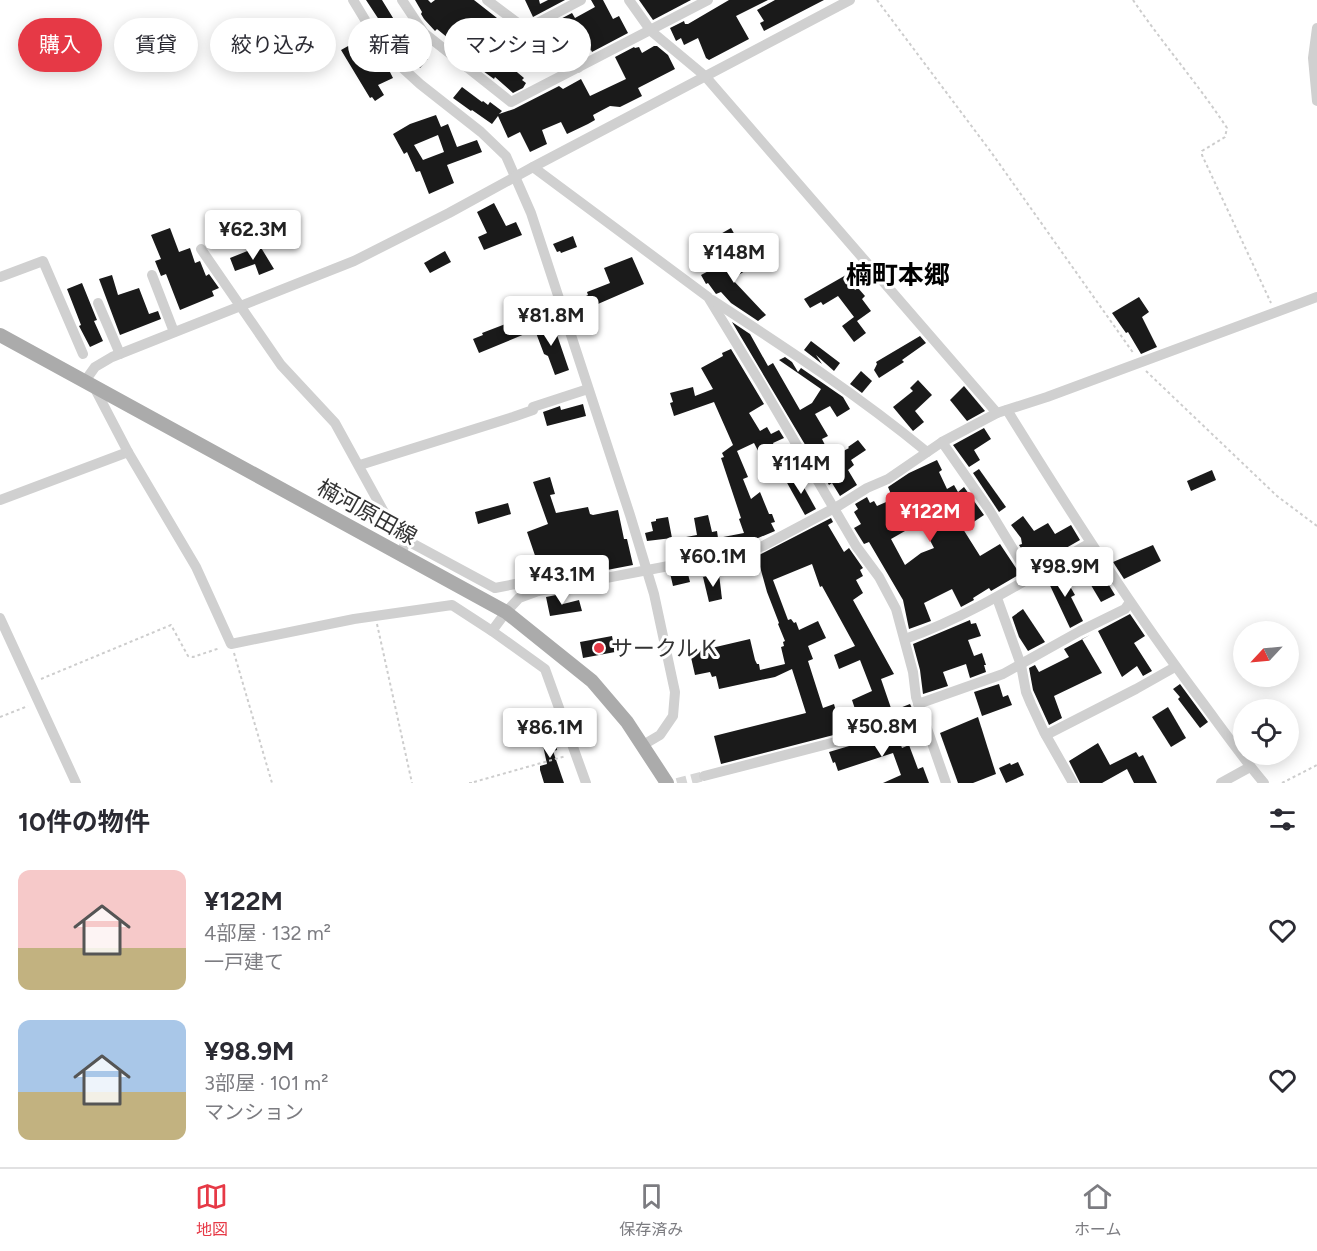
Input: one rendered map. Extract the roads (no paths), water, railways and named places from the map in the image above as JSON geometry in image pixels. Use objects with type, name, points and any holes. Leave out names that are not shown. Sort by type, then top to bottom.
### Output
[{"type":"main road","name":"楠河原田線","points":[[0,334],[506,612],[592,681],[644,745],[668,783]]},
{"type":"street","points":[[353,0],[384,51],[420,84],[481,132],[506,156],[531,213],[648,569],[675,692],[673,716],[660,735],[644,745]]},
{"type":"street","points":[[402,0],[424,33],[444,49]]},
{"type":"street","points":[[487,0],[512,18]]},
{"type":"street","points":[[546,18],[581,0]]},
{"type":"street","points":[[629,0],[651,31],[705,76],[1002,412],[1175,667],[1264,783]]},
{"type":"street","points":[[591,61],[708,0]]},
{"type":"street","points":[[586,783],[545,669],[452,605],[354,619],[231,644],[195,567],[89,383],[95,367],[120,354],[354,261],[850,0]]},
{"type":"street","points":[[1317,28],[1312,58],[1317,100]]},
{"type":"street","points":[[473,72],[511,102],[570,72]]},
{"type":"street","points":[[533,167],[708,297],[833,379],[880,413],[927,452]]},
{"type":"street","points":[[201,249],[281,366],[335,423],[396,534],[495,588],[536,580],[538,591]]},
{"type":"street","points":[[0,277],[43,261],[83,354]]},
{"type":"street","points":[[152,275],[174,332]]},
{"type":"street","points":[[708,297],[856,546],[879,577],[896,609],[913,672],[920,710],[946,783]]},
{"type":"street","points":[[492,632],[519,598],[538,591],[763,546],[867,488],[888,479],[942,442],[1002,412],[1317,297]]},
{"type":"street","points":[[98,303],[120,354]]},
{"type":"street","points":[[360,465],[513,417],[533,410],[533,407],[588,389]]},
{"type":"street","points":[[942,442],[988,508],[1030,577]]},
{"type":"street","points":[[0,500],[128,452]]},
{"type":"street","points":[[401,555],[406,540]]},
{"type":"street","points":[[905,639],[997,598],[1090,543]]},
{"type":"street","points":[[997,598],[1021,665],[1026,692],[1072,783]]},
{"type":"street","points":[[704,776],[882,730],[920,710],[1021,665],[1080,631],[1125,609],[1131,602]]},
{"type":"street","points":[[0,618],[76,783]]},
{"type":"street","points":[[1046,735],[1175,667]]},
{"type":"street","points":[[1221,783],[1251,767]]},
{"type":"tunnel","points":[[677,783],[704,776]]},
{"type":"place","name":"サークルＫ","points":[[599,648]]},
{"type":"district","name":"楠町本郷","points":[[898,275]]}]
